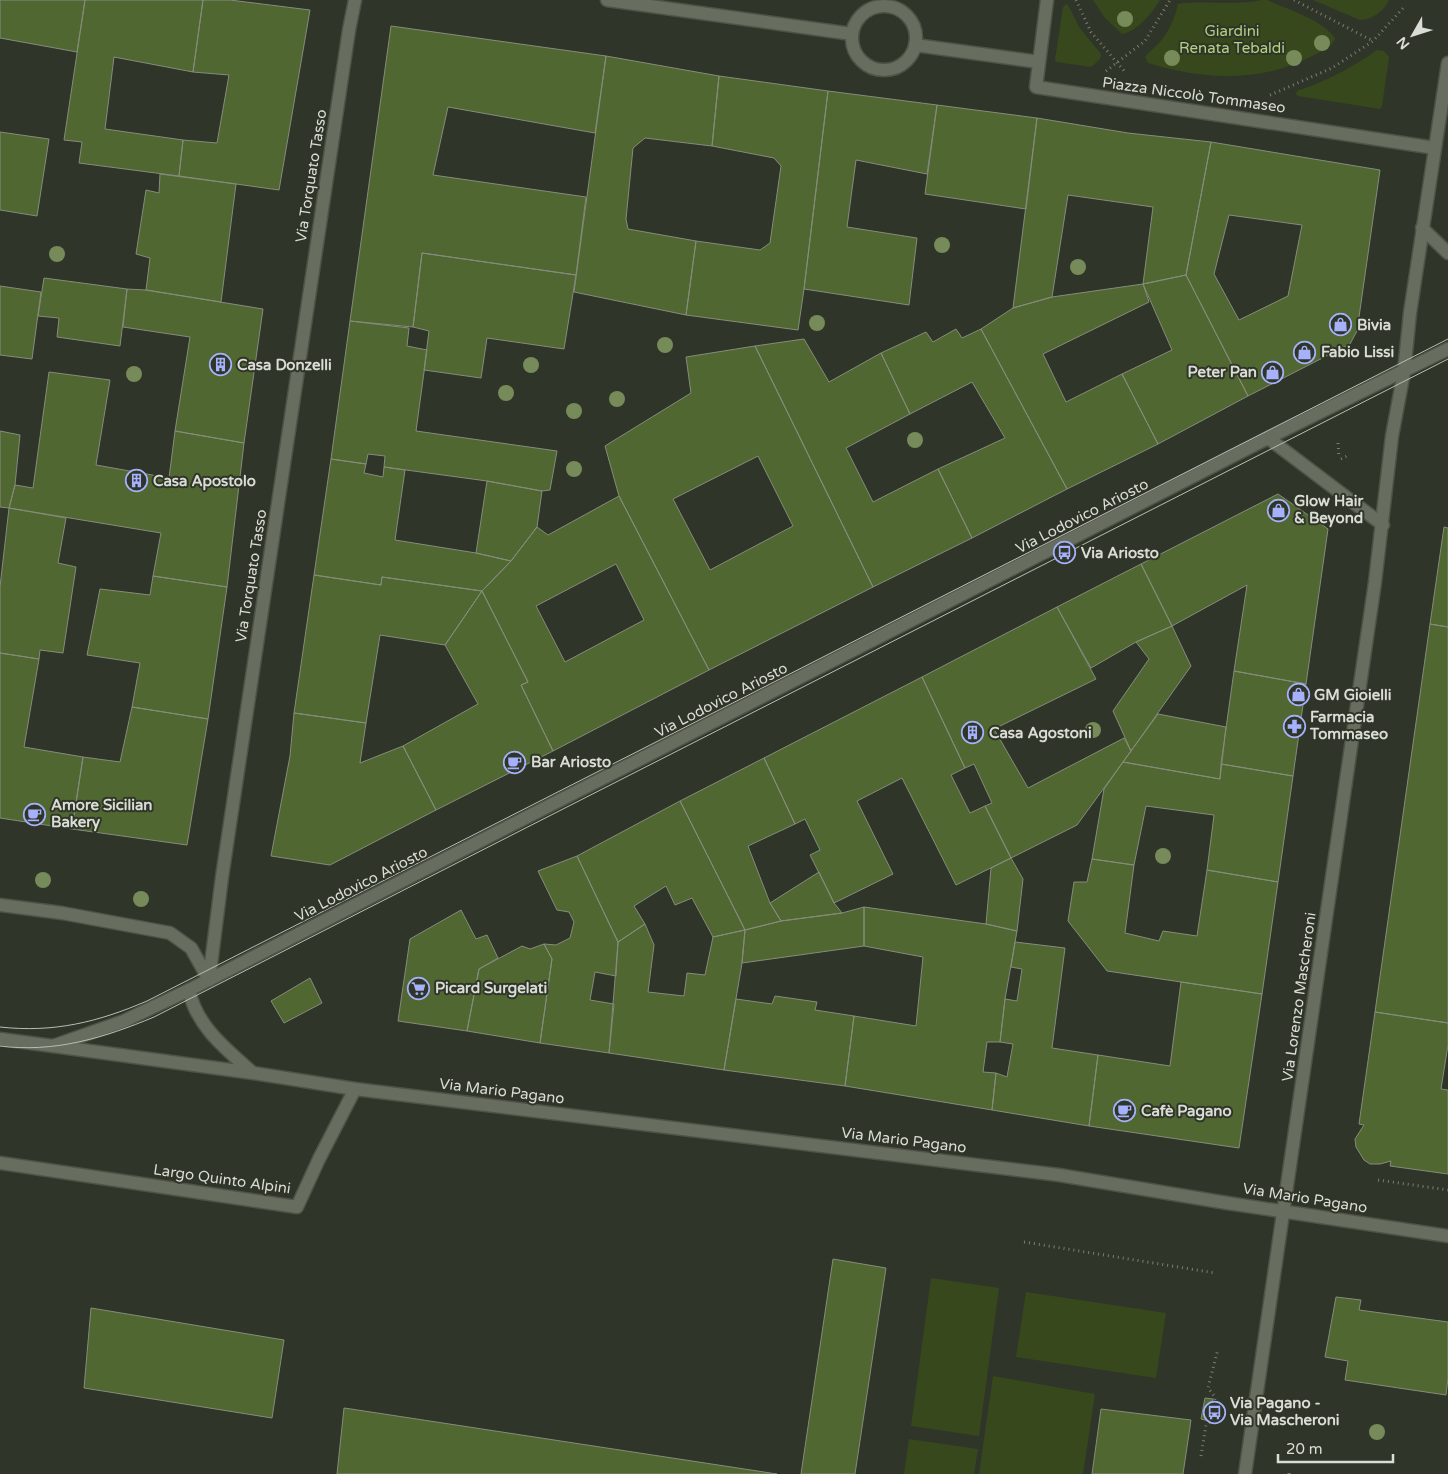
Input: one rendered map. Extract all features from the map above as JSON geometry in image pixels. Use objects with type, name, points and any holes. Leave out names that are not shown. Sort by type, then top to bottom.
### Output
[{"type":"street","name":"Via Torquato Tasso","points":[[209,980],[343,69],[355,0]]},
{"type":"street","points":[[607,0],[852,34]]},
{"type":"street","name":"Piazza Niccolò Tommaseo","points":[[1047,0],[1036,87],[1435,148]]},
{"type":"street","points":[[881,6],[892,7],[902,11],[909,19],[914,29],[916,45],[910,56],[898,66],[881,70],[865,64],[854,51],[852,34],[855,24],[866,12],[881,6]]},
{"type":"street","points":[[916,45],[1038,62]]},
{"type":"street","points":[[1448,63],[1422,228],[1448,253]]},
{"type":"street","name":"Via Lorenzo Mascheroni","points":[[1245,1474],[1253,1406],[1284,1211],[1382,525],[1392,436],[1404,372],[1422,228]]},
{"type":"street","name":"Via Lodovico Ariosto","points":[[189,990],[1268,438],[1448,349]]},
{"type":"street","points":[[1268,438],[1382,525]]},
{"type":"street","points":[[0,905],[62,913],[170,933],[191,948],[209,980]]},
{"type":"street","points":[[52,1046],[124,1020],[189,990],[195,1010],[209,1031],[254,1073]]},
{"type":"street","points":[[0,1039],[254,1073],[355,1089]]},
{"type":"street","name":"Via Mario Pagano","points":[[355,1089],[1058,1175],[1448,1236]]},
{"type":"street","name":"Largo Quinto Alpini","points":[[0,1163],[297,1207],[355,1089]]},
{"type":"path","points":[[1076,0],[1091,32],[1118,62],[1146,104]]},
{"type":"path","points":[[1077,94],[1145,40],[1170,0]]},
{"type":"path","points":[[1294,0],[1372,41]]},
{"type":"path","points":[[1265,97],[1332,68],[1372,41],[1405,6]]},
{"type":"path","points":[[1338,443],[1339,460],[1349,455]]},
{"type":"path","points":[[1378,1180],[1448,1190]]},
{"type":"path","points":[[1024,1242],[1215,1273]]},
{"type":"path","points":[[1201,1456],[1206,1425],[1212,1421],[1215,1397],[1208,1388],[1218,1350]]},
{"type":"green space","name":"Giardini Renata Tebaldi","points":[[1093,0],[1160,0],[1149,16],[1139,25],[1122,34],[1105,18]]},
{"type":"green space","name":"Giardini Renata Tebaldi","points":[[1267,0],[1314,21],[1330,33],[1335,39],[1334,42],[1329,47],[1294,64],[1253,74],[1232,76],[1190,73],[1148,63],[1145,57],[1166,33],[1178,4],[1241,3]]},
{"type":"green space","name":"Giardini Renata Tebaldi","points":[[1313,0],[1389,0],[1377,14],[1360,20]]},
{"type":"green space","points":[[1066,4],[1079,27],[1101,54],[1100,59],[1091,67],[1057,62],[1055,60],[1063,7]]},
{"type":"green space","name":"Giardini Renata Tebaldi","points":[[1377,50],[1384,51],[1389,57],[1380,109],[1298,96],[1296,94],[1297,91],[1348,68]]},
{"type":"green space","points":[[931,1278],[999,1288],[979,1436],[911,1426]]},
{"type":"green space","points":[[1026,1292],[1166,1313],[1156,1378],[1016,1357]]},
{"type":"green space","points":[[993,1376],[1095,1394],[1083,1474],[979,1474]]},
{"type":"green space","points":[[909,1439],[978,1449],[974,1474],[904,1474]]},
{"type":"building","points":[[0,0],[85,0],[77,52],[0,38]]},
{"type":"building","points":[[85,0],[203,0],[193,72],[114,57],[105,129],[183,140],[179,176],[79,163],[82,142],[64,140]]},
{"type":"building","points":[[203,0],[230,0],[310,10],[279,190],[179,176],[183,140],[217,143],[229,75],[193,72]]},
{"type":"building","points":[[391,26],[606,56],[595,133],[448,107],[433,175],[586,197],[576,275],[422,253],[413,327],[350,321]]},
{"type":"building","points":[[606,56],[719,76],[712,146],[645,138],[633,148],[626,219],[628,229],[696,241],[686,315],[574,292]]},
{"type":"building","points":[[719,76],[828,91],[798,330],[686,315],[696,241],[760,250],[770,243],[781,166],[774,158],[712,146]]},
{"type":"building","points":[[828,91],[937,105],[927,174],[856,160],[847,227],[917,238],[909,305],[804,289]]},
{"type":"building","points":[[937,105],[1037,118],[1026,209],[925,194]]},
{"type":"building","points":[[1037,118],[1128,133],[1211,142],[1186,275],[1143,284],[1153,207],[1068,195],[1052,297],[1013,308]]},
{"type":"building","points":[[0,132],[49,139],[37,216],[0,210]]},
{"type":"building","points":[[1211,142],[1380,170],[1357,331],[1350,344],[1248,396],[1186,275]],"holes":[[[1229,215],[1302,225],[1288,296],[1239,320],[1214,274]]]},
{"type":"building","points":[[160,174],[236,184],[221,302],[146,290],[150,258],[136,254],[146,190],[159,193]]},
{"type":"building","points":[[422,253],[576,275],[564,349],[487,338],[481,378],[424,370],[429,331],[413,327]]},
{"type":"building","points":[[1186,275],[1248,396],[1158,444],[1122,374],[1172,350],[1143,284]]},
{"type":"building","points":[[44,278],[127,289],[120,346],[57,337],[59,318],[38,316]]},
{"type":"building","points":[[1143,284],[1149,302],[1043,354],[1066,402],[1122,374],[1158,444],[1067,489],[981,329],[1013,308],[1052,297]]},
{"type":"building","points":[[0,286],[41,292],[32,359],[0,355]]},
{"type":"building","name":"Casa Donzelli","points":[[127,289],[146,290],[263,309],[244,443],[175,431],[190,337],[123,327]]},
{"type":"building","points":[[350,321],[409,328],[407,346],[427,350],[416,431],[557,451],[550,490],[542,491],[487,481],[384,467],[385,456],[368,454],[366,464],[331,459]]},
{"type":"building","points":[[956,329],[962,338],[981,329],[1067,489],[972,538],[938,469],[1005,438],[972,382],[910,414],[881,353],[926,332],[933,342]]},
{"type":"building","points":[[804,339],[829,382],[881,353],[910,414],[846,448],[873,502],[938,469],[972,538],[873,587],[755,346]]},
{"type":"building","points":[[755,346],[873,587],[709,670],[619,496],[605,446],[691,393],[686,357]],"holes":[[[758,456],[793,526],[710,570],[673,499]]]},
{"type":"building","name":"Casa Apostolo","points":[[49,372],[110,380],[96,465],[169,478],[175,431],[244,443],[227,587],[153,576],[161,533],[9,508],[15,485],[33,488]]},
{"type":"building","points":[[0,431],[20,435],[15,485],[9,508],[0,507]]},
{"type":"building","points":[[331,459],[366,464],[364,473],[383,477],[384,467],[405,470],[395,540],[476,553],[511,561],[482,591],[382,577],[381,585],[314,575]]},
{"type":"building","points":[[487,481],[542,491],[537,527],[511,561],[476,553]]},
{"type":"building","points":[[1278,494],[1328,529],[1306,684],[1234,671],[1247,585],[1172,626],[1141,564]]},
{"type":"building","points":[[619,496],[709,670],[553,751],[521,685],[528,682],[482,591],[511,561],[537,527],[548,535]],"holes":[[[616,564],[644,620],[565,662],[536,606]]]},
{"type":"building","points":[[9,508],[66,518],[58,563],[76,567],[63,653],[40,650],[39,659],[0,653],[0,587]]},
{"type":"building","points":[[1444,527],[1448,528],[1448,627],[1430,624]]},
{"type":"building","points":[[1141,564],[1172,626],[1136,642],[1091,668],[1057,607]]},
{"type":"building","points":[[314,575],[381,585],[382,577],[482,591],[445,645],[380,635],[366,723],[294,713]]},
{"type":"building","points":[[153,576],[227,587],[208,719],[132,707],[140,663],[87,655],[100,589],[150,595]]},
{"type":"building","points":[[482,591],[528,682],[521,685],[553,751],[436,810],[403,746],[478,704],[445,645]]},
{"type":"building","name":"Casa Agostoni","points":[[1057,607],[1096,679],[994,729],[1028,788],[1124,738],[1131,751],[1077,825],[1011,858],[985,806],[992,803],[974,764],[965,768],[922,677]]},
{"type":"building","points":[[1430,624],[1448,627],[1448,1023],[1375,1012]]},
{"type":"building","points":[[1172,626],[1191,666],[1131,751],[1113,711],[1149,659],[1136,642]]},
{"type":"building","points":[[0,653],[39,659],[24,747],[83,757],[72,829],[0,818]]},
{"type":"building","points":[[1234,671],[1306,684],[1293,776],[1221,764]]},
{"type":"building","points":[[922,677],[965,768],[951,775],[970,813],[985,806],[1011,858],[956,885],[902,778],[857,801],[893,874],[834,903],[810,855],[820,850],[805,819],[795,824],[764,758]]},
{"type":"building","points":[[132,707],[208,719],[187,845],[72,829],[83,757],[120,762]]},
{"type":"building","points":[[294,713],[366,723],[360,763],[403,746],[436,810],[330,865],[271,856],[290,756]]},
{"type":"building","points":[[1158,714],[1226,727],[1220,779],[1123,762]]},
{"type":"building","points":[[764,758],[795,824],[748,846],[770,903],[781,921],[745,930],[680,801]]},
{"type":"building","points":[[1123,762],[1220,779],[1221,764],[1293,776],[1278,882],[1207,870],[1214,815],[1146,806],[1134,865],[1092,859],[1104,789]]},
{"type":"building","points":[[680,801],[745,930],[713,937],[692,898],[675,905],[666,886],[634,906],[645,924],[618,942],[577,856]]},
{"type":"building","points":[[577,856],[618,942],[616,976],[595,972],[590,1000],[614,1004],[609,1053],[540,1043],[552,959],[544,944],[556,945],[570,938],[574,922],[569,912],[557,910],[538,871]]},
{"type":"building","points":[[1011,858],[1023,879],[1017,931],[986,924],[991,868]]},
{"type":"building","points":[[1092,859],[1134,865],[1125,933],[1159,941],[1163,931],[1197,936],[1207,870],[1278,882],[1262,994],[1107,971],[1068,921],[1074,882],[1087,882]]},
{"type":"building","points":[[819,872],[834,903],[842,913],[781,921],[770,903]]},
{"type":"building","points":[[864,907],[986,924],[1017,931],[1005,999],[1000,1042],[987,1042],[983,1072],[996,1073],[992,1110],[845,1086],[854,1016],[916,1026],[923,957],[864,946]]},
{"type":"building","points":[[864,907],[864,946],[742,963],[745,930],[781,921],[842,913]]},
{"type":"building","points":[[461,910],[476,939],[487,935],[498,958],[479,969],[467,1031],[398,1021],[410,939]]},
{"type":"building","points":[[645,924],[654,945],[648,992],[684,996],[687,973],[705,975],[713,937],[745,930],[742,963],[724,1070],[609,1053],[618,942]]},
{"type":"building","points":[[1015,942],[1065,948],[1052,1048],[1098,1055],[1089,1126],[992,1110],[996,1073],[1007,1077],[1013,1044],[1000,1042],[1005,999],[1017,1001],[1022,969],[1011,967]]},
{"type":"building","points":[[544,944],[552,959],[540,1043],[467,1031],[479,969],[522,946],[530,949]]},
{"type":"building","points":[[310,978],[322,1003],[284,1023],[271,1001]]},
{"type":"building","points":[[1181,982],[1262,994],[1239,1148],[1089,1126],[1098,1055],[1170,1066]]},
{"type":"building","points":[[775,996],[817,1002],[815,1010],[854,1016],[845,1086],[724,1070],[736,999],[772,1004]]},
{"type":"building","points":[[1375,1012],[1448,1023],[1448,1045],[1441,1089],[1448,1090],[1448,1174],[1390,1166],[1391,1161],[1370,1164],[1364,1160],[1356,1147],[1355,1139],[1364,1125],[1359,1124]]},
{"type":"building","points":[[833,1259],[886,1268],[855,1474],[801,1474]]},
{"type":"building","points":[[1336,1297],[1361,1300],[1359,1310],[1448,1322],[1448,1378],[1446,1395],[1345,1380],[1348,1361],[1325,1357]]},
{"type":"building","points":[[91,1308],[284,1340],[272,1418],[84,1388]]},
{"type":"building","points":[[1205,1398],[1213,1399],[1209,1421],[1201,1419]]},
{"type":"building","points":[[344,1408],[351,1409],[777,1474],[337,1474]]},
{"type":"building","points":[[1101,1409],[1191,1420],[1183,1474],[1092,1474]]},
{"type":"tram line","points":[[0,1027],[39,1028],[75,1024],[111,1015],[147,1001],[1448,339]]},
{"type":"tram line","points":[[0,1046],[40,1047],[78,1042],[154,1017],[1448,359]]},
{"type":"place","name":"Bivia","points":[[1341,325]]},
{"type":"place","name":"Fabio Lissi","points":[[1305,352]]},
{"type":"place","name":"Casa Donzelli","points":[[221,365]]},
{"type":"place","name":"Peter Pan","points":[[1273,372]]},
{"type":"place","name":"Casa Apostolo","points":[[137,481]]},
{"type":"place","name":"Glow Hair & Beyond","points":[[1278,510]]},
{"type":"place","name":"Via Ariosto","points":[[1065,553]]},
{"type":"place","name":"GM Gioielli","points":[[1298,695]]},
{"type":"place","name":"Farmacia Tommaseo","points":[[1294,726]]},
{"type":"place","name":"Casa Agostoni","points":[[973,733]]},
{"type":"place","name":"Bar Ariosto","points":[[515,762]]},
{"type":"place","name":"Amore Sicilian Bakery","points":[[35,814]]},
{"type":"place","name":"Picard Surgelati","points":[[419,988]]},
{"type":"place","name":"Cafè Pagano","points":[[1125,1111]]},
{"type":"place","name":"Via Pagano - Via Mascheroni","points":[[1214,1412]]}]
